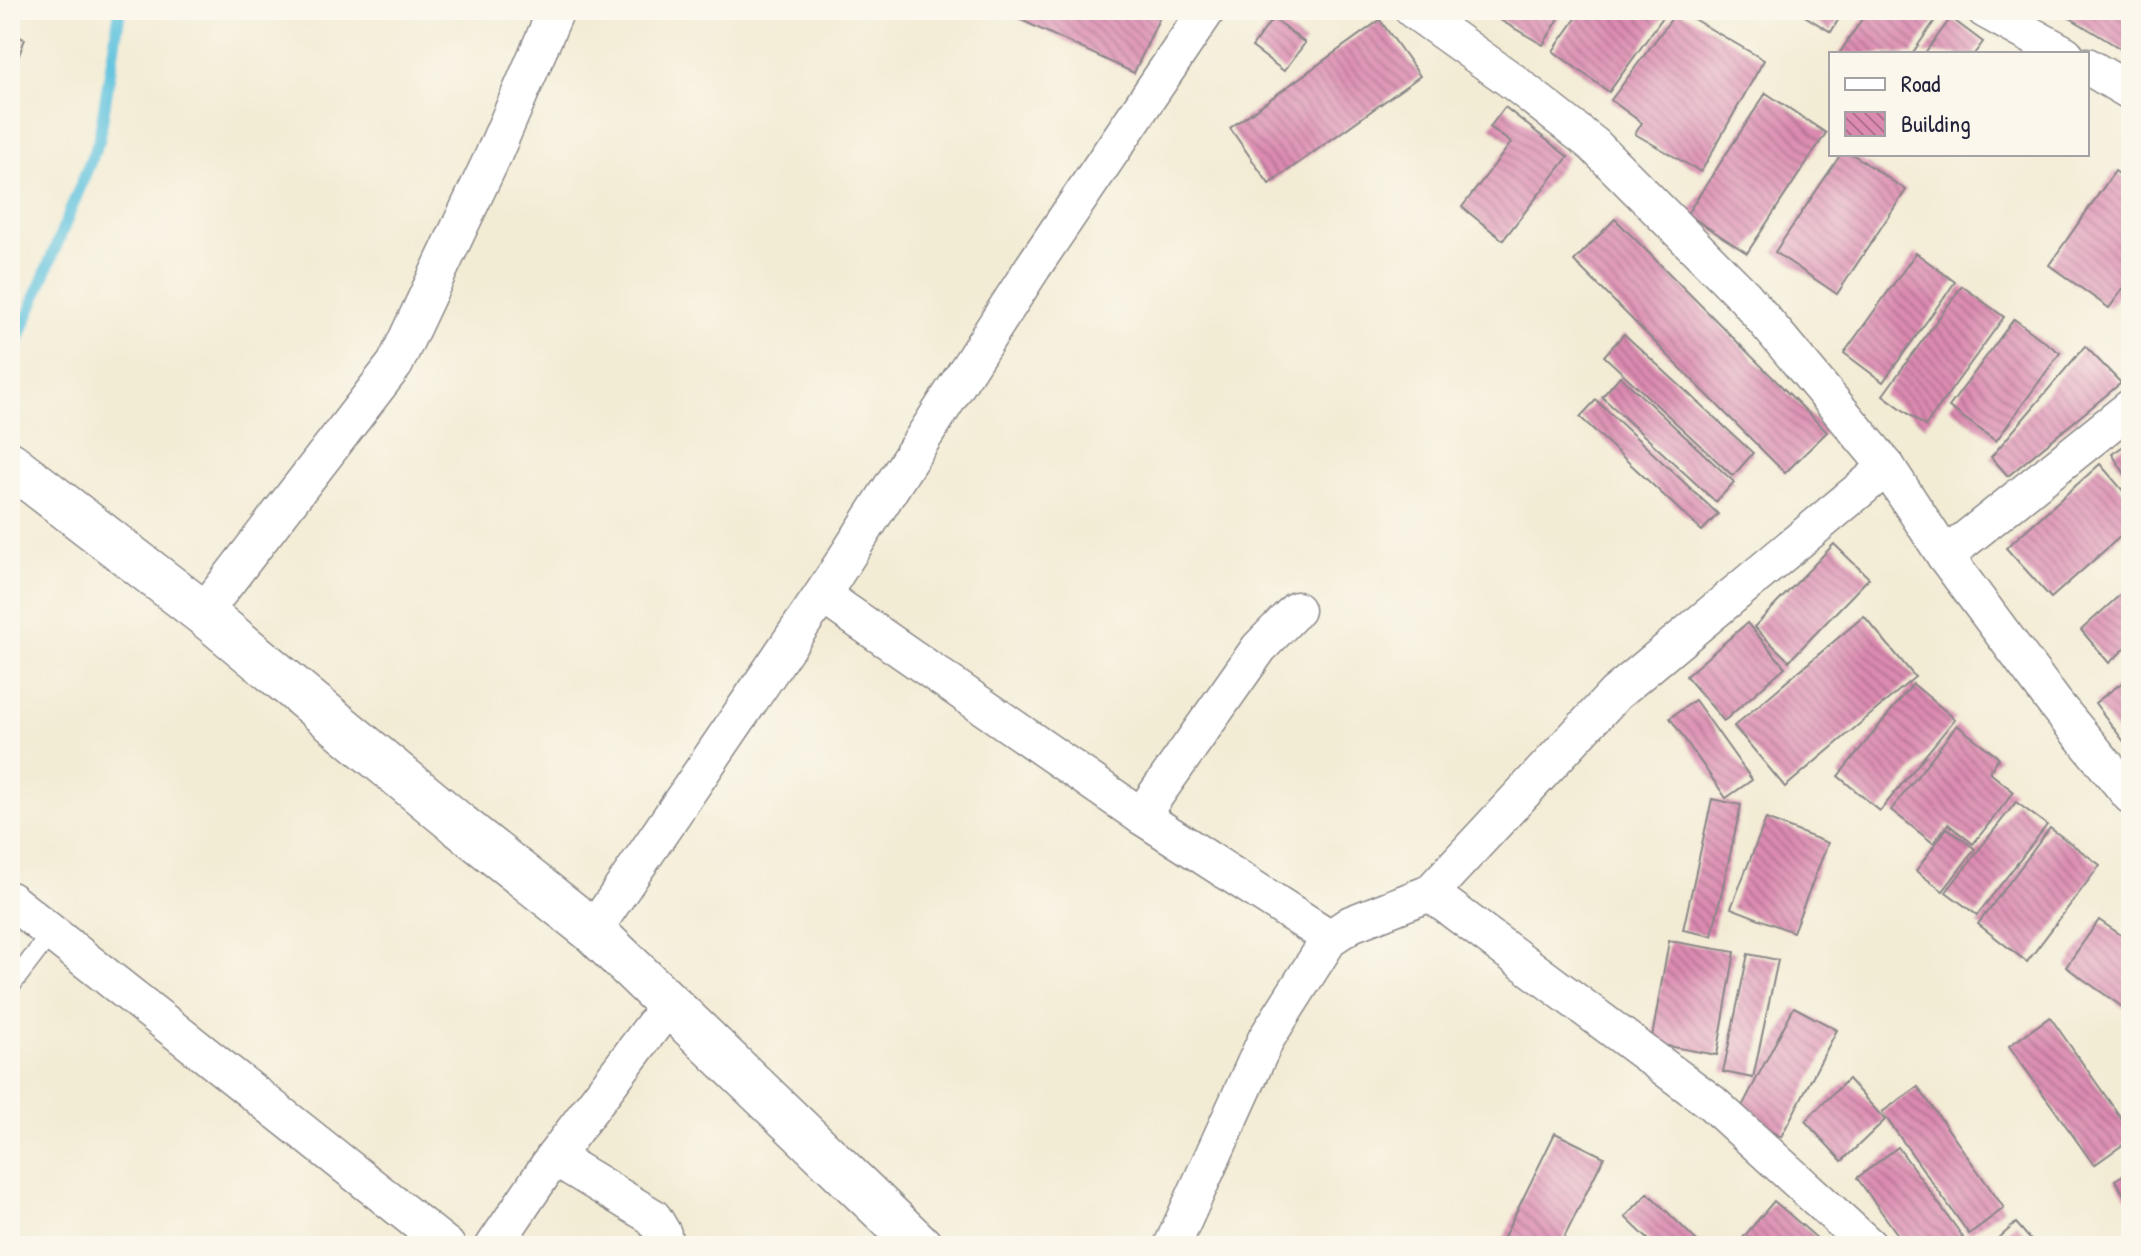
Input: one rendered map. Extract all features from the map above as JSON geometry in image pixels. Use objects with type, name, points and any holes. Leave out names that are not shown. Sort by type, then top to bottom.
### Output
[{"type":"street","points":[[203,613],[395,364],[493,156],[556,10]]},
{"type":"street","points":[[593,931],[822,595],[1033,267],[1207,10]]},
{"type":"street","points":[[1413,10],[1511,80],[1594,145],[1745,297],[1887,467],[1945,556],[2056,705],[2131,796]]},
{"type":"street","points":[[1985,10],[2061,52]]},
{"type":"street","points":[[2089,67],[2131,92]]},
{"type":"street","points":[[1945,556],[2131,407]]},
{"type":"street","points":[[10,464],[203,613],[459,825],[593,931],[920,1246]]},
{"type":"street","points":[[1172,1246],[1266,1039],[1330,938],[1351,924],[1430,893],[1615,694],[1887,467]]},
{"type":"street","points":[[822,595],[1141,816],[1330,938]]},
{"type":"street","points":[[1141,816],[1259,648],[1296,610]]},
{"type":"street","points":[[1430,893],[1712,1103],[1869,1246]]},
{"type":"street","points":[[10,900],[447,1246]]},
{"type":"street","points":[[494,1246],[554,1157],[668,1006]]},
{"type":"street","points":[[554,1157],[653,1217],[663,1234],[661,1246]]},
{"type":"lane","points":[[10,987],[51,933]]},
{"type":"building","points":[[1000,10],[1163,10],[1134,73]]},
{"type":"building","points":[[1492,10],[1564,10],[1543,45],[1490,14]]},
{"type":"building","points":[[1582,10],[1668,10],[1609,92],[1553,51]]},
{"type":"building","points":[[1678,10],[1764,60],[1701,172],[1635,134],[1642,123],[1611,100]]},
{"type":"building","points":[[1795,10],[1844,10],[1831,32]]},
{"type":"building","points":[[1868,10],[1936,10],[1940,13],[1913,52],[1840,52]]},
{"type":"building","points":[[2057,10],[2131,10],[2131,55]]},
{"type":"building","points":[[1273,18],[1305,43],[1284,71],[1252,47]]},
{"type":"building","points":[[1951,18],[1983,42],[1976,52],[1926,52]]},
{"type":"building","points":[[1380,20],[1420,76],[1269,184],[1230,128]]},
{"type":"building","points":[[10,34],[25,39],[10,79]]},
{"type":"building","points":[[1766,93],[1826,133],[1747,253],[1687,214]]},
{"type":"building","points":[[1505,107],[1568,157],[1503,240],[1462,207],[1511,143],[1490,127]]},
{"type":"building","points":[[1840,156],[1855,156],[1906,190],[1837,294],[1775,252]]},
{"type":"building","points":[[2115,171],[2131,183],[2131,278],[2109,308],[2049,265]]},
{"type":"building","points":[[1615,219],[1827,432],[1785,473],[1574,261]]},
{"type":"building","points":[[1916,253],[1955,282],[1883,382],[1844,353]]},
{"type":"building","points":[[1962,286],[2004,317],[1925,426],[1883,395]]},
{"type":"building","points":[[2014,319],[2060,353],[1996,441],[1949,407]]},
{"type":"building","points":[[1624,334],[1753,453],[1733,476],[1604,356]]},
{"type":"building","points":[[2085,346],[2121,383],[2008,476],[1991,457]]},
{"type":"building","points":[[1620,376],[1734,482],[1716,502],[1602,397]]},
{"type":"building","points":[[1596,400],[1718,514],[1702,531],[1580,417]]},
{"type":"building","points":[[2131,441],[2131,483],[2112,454]]},
{"type":"building","points":[[2100,464],[2131,500],[2131,527],[2051,598],[2006,548]]},
{"type":"building","points":[[1834,544],[1869,578],[1789,661],[1754,627]]},
{"type":"building","points":[[2131,585],[2131,643],[2109,663],[2081,630]]},
{"type":"building","points":[[1864,616],[1915,677],[1785,787],[1734,726]]},
{"type":"building","points":[[1747,623],[1785,667],[1724,721],[1686,676]]},
{"type":"building","points":[[2131,676],[2131,751],[2095,703]]},
{"type":"building","points":[[1913,684],[1955,719],[1880,811],[1838,776]]},
{"type":"building","points":[[1695,700],[1752,780],[1726,798],[1670,718]]},
{"type":"building","points":[[1957,725],[1999,758],[1989,772],[2014,792],[1973,844],[1948,824],[1933,843],[1891,810]]},
{"type":"building","points":[[1712,799],[1741,805],[1712,936],[1683,930]]},
{"type":"building","points":[[2016,802],[2047,825],[1977,915],[1946,892]]},
{"type":"building","points":[[1766,819],[1828,843],[1793,932],[1731,908]]},
{"type":"building","points":[[1947,828],[1975,849],[1943,891],[1916,871]]},
{"type":"building","points":[[2050,828],[2100,865],[2027,962],[1978,924]]},
{"type":"building","points":[[2099,920],[2131,942],[2131,1013],[2066,967]]},
{"type":"building","points":[[1669,941],[1735,952],[1717,1055],[1651,1043]]},
{"type":"building","points":[[1748,954],[1778,960],[1753,1078],[1723,1072]]},
{"type":"building","points":[[1794,1007],[1837,1030],[1781,1137],[1738,1114]]},
{"type":"building","points":[[2050,1017],[2131,1132],[2131,1139],[2094,1165],[2009,1046]]},
{"type":"building","points":[[1848,1079],[1885,1120],[1842,1161],[1805,1121]]},
{"type":"building","points":[[1918,1087],[2004,1208],[1969,1234],[1882,1112]]},
{"type":"building","points":[[1555,1133],[1604,1157],[1560,1246],[1517,1246],[1503,1239]]},
{"type":"building","points":[[1898,1147],[1963,1237],[1951,1246],[1906,1246],[1857,1178]]},
{"type":"building","points":[[2131,1170],[2131,1206],[2115,1180]]},
{"type":"building","points":[[1648,1193],[1702,1246],[1655,1246],[1625,1217]]},
{"type":"building","points":[[1774,1201],[1826,1246],[1736,1246]]},
{"type":"building","points":[[2016,1223],[2036,1246],[1990,1246]]},
{"type":"waterway","points":[[10,360],[99,140],[120,10]]}]
